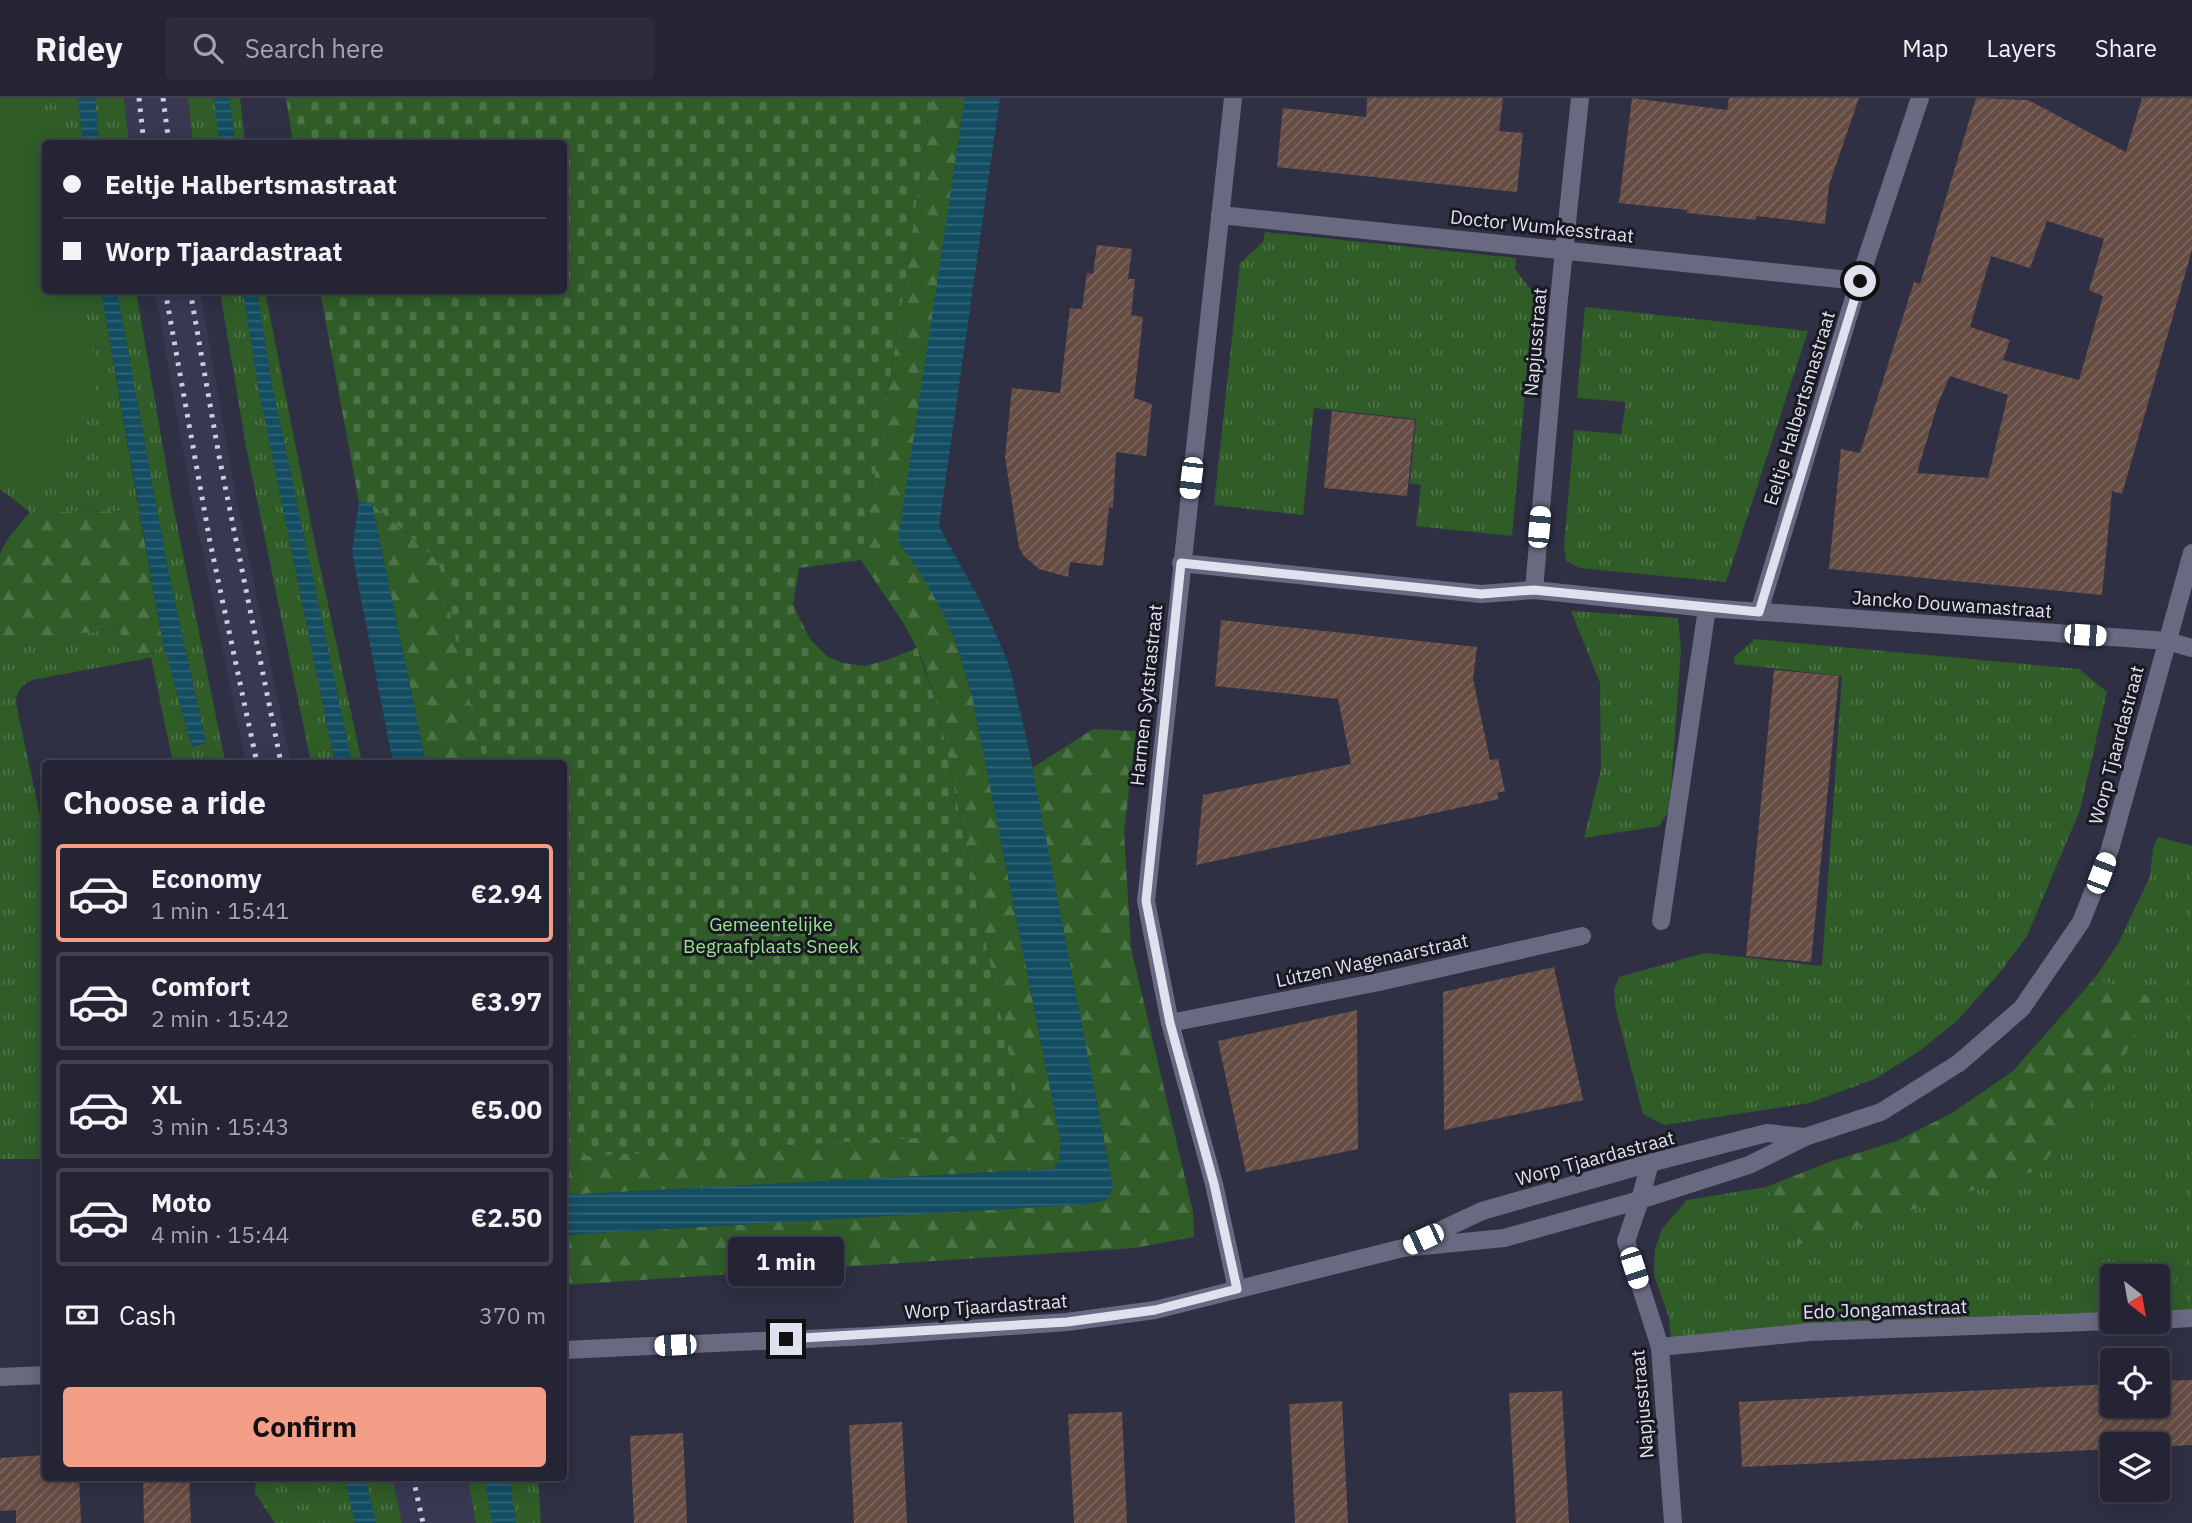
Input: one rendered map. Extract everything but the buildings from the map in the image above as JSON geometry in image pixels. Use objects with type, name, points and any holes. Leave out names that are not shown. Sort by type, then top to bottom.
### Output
[{"type":"street","name":"Harmen Sytstrastraat","points":[[1233,98],[1146,901],[1170,1023],[1214,1184],[1237,1289]]},
{"type":"street","name":"Napjusstraat","points":[[1534,590],[1580,98]]},
{"type":"street","name":"Eeltje Halbertsmastraat","points":[[1759,612],[1860,281],[1920,98]]},
{"type":"street","name":"Doctor Wumkesstraat","points":[[1220,215],[1860,281]]},
{"type":"street","name":"Worp Tjaardastraat","points":[[567,1350],[869,1336],[1067,1322],[1155,1310],[1403,1248],[1504,1238],[1749,1166],[1805,1138],[1881,1112],[1959,1063],[2022,1008],[2081,922],[2110,849],[2192,553]]},
{"type":"street","points":[[1181,563],[1481,594],[1534,590],[1707,608],[1661,921]]},
{"type":"street","name":"Jancko Douwamastraat","points":[[1707,608],[2167,641],[2192,648]]},
{"type":"street","name":"Lútzen Wagenaarstraat","points":[[1170,1023],[1379,982],[1582,936]]},
{"type":"street","name":"Worp Tjaardastraat","points":[[1403,1248],[1482,1211],[1650,1163],[1767,1133],[1805,1138]]},
{"type":"street","name":"Napjusstraat","points":[[1650,1163],[1626,1241],[1660,1347],[1673,1523]]},
{"type":"street","points":[[2170,1319],[2192,1318]]},
{"type":"street","name":"Edo Jongamastraat","points":[[1660,1347],[1810,1332],[2100,1321]]},
{"type":"street","points":[[0,1377],[42,1375]]},
{"type":"shaded area","points":[[78,98],[95,98],[99,140],[83,140]]},
{"type":"shaded area","points":[[124,98],[188,98],[193,140],[129,140]]},
{"type":"shaded area","points":[[214,98],[229,98],[235,140],[220,140]]},
{"type":"shaded area","points":[[965,98],[1000,98],[939,526],[989,618],[1009,665],[1028,745],[1113,1187],[1107,1199],[1090,1204],[567,1235],[567,1195],[1053,1169],[1059,1161],[1061,1143],[973,700],[960,653],[944,615],[898,540]]},
{"type":"shaded area","points":[[102,294],[118,294],[170,580],[206,743],[192,747],[162,638]]},
{"type":"shaded area","points":[[156,294],[201,294],[235,492],[290,760],[245,760],[192,501]]},
{"type":"shaded area","points":[[243,294],[257,294],[272,385],[351,760],[334,760],[259,391]]},
{"type":"shaded area","points":[[359,502],[372,504],[425,760],[392,760],[352,552]]},
{"type":"shaded area","points":[[345,1481],[366,1481],[376,1523],[355,1523]]},
{"type":"shaded area","points":[[393,1481],[468,1481],[476,1523],[402,1523]]},
{"type":"shaded area","points":[[485,1481],[510,1481],[516,1523],[492,1523]]},
{"type":"green space","points":[[0,98],[78,98],[83,140],[42,140],[42,294],[102,294],[139,511],[30,512],[0,489]]},
{"type":"green space","points":[[0,98],[42,98],[50,140],[42,140],[42,294],[82,294],[99,382],[37,493],[0,463]]},
{"type":"green space","points":[[95,98],[124,98],[129,140],[99,140]]},
{"type":"green space","points":[[188,98],[214,98],[220,140],[193,140]]},
{"type":"green space","points":[[229,98],[240,98],[245,140],[235,140]]},
{"type":"green space","name":"Gemeentelijke Begraafplaats Sneek","points":[[286,98],[931,98],[861,560],[799,568],[793,605],[810,639],[828,657],[843,663],[865,666],[917,648],[937,705],[1022,1120],[1021,1128],[1009,1133],[588,1156],[574,1145],[567,1127],[567,760],[483,760],[438,560],[372,504],[359,502],[321,294],[567,294],[567,140],[293,140]]},
{"type":"green space","points":[[931,98],[965,98],[899,540],[944,615],[960,653],[973,700],[1061,1143],[1059,1161],[1053,1169],[567,1195],[567,1129],[578,1149],[588,1156],[1021,1128],[1022,1120],[937,705],[921,656],[904,624],[861,560]]},
{"type":"green space","points":[[1265,232],[1516,258],[1515,269],[1534,294],[1512,536],[1416,526],[1421,485],[1410,483],[1416,419],[1314,408],[1303,515],[1214,505],[1240,263],[1263,242]]},
{"type":"green space","points":[[118,294],[137,294],[173,505],[225,760],[172,760],[151,657],[162,638],[192,747],[206,743],[170,580]]},
{"type":"green space","points":[[221,294],[243,294],[259,391],[334,760],[310,760],[246,446]]},
{"type":"green space","points":[[257,294],[266,294],[361,760],[351,760],[272,385]]},
{"type":"green space","points":[[1585,307],[1808,331],[1726,582],[1579,568],[1566,560],[1564,547],[1574,430],[1621,434],[1626,402],[1577,398]]},
{"type":"green space","points":[[372,504],[438,560],[483,760],[425,760]]},
{"type":"green space","points":[[139,511],[162,638],[151,657],[139,660],[116,627],[0,649],[0,553],[9,537],[30,512]]},
{"type":"green space","points":[[1571,611],[1678,618],[1681,649],[1671,789],[1668,812],[1659,826],[1584,838],[1601,769],[1600,683]]},
{"type":"green space","points":[[116,627],[139,660],[32,680],[20,689],[17,695],[16,703],[42,826],[42,1159],[0,1159],[0,649]]},
{"type":"green space","points":[[1755,639],[2079,669],[2107,692],[2080,810],[2027,936],[1998,975],[1957,1021],[1918,1052],[1875,1079],[1809,1103],[1664,1125],[1643,1114],[1616,1010],[1614,990],[1619,977],[1705,953],[1822,966],[1842,676],[1734,664],[1734,657]]},
{"type":"green space","points":[[1093,729],[1136,731],[1124,832],[1131,948],[1193,1212],[1194,1237],[1134,1248],[567,1285],[567,1235],[1090,1204],[1107,1199],[1113,1187],[1032,768]]},
{"type":"green space","points":[[2158,837],[2192,846],[2192,1311],[2170,1312],[2170,1264],[2100,1264],[2100,1316],[1671,1339],[1669,1317],[1654,1275],[1655,1249],[1662,1229],[1687,1200],[1766,1187],[1798,1245],[2151,997],[2094,979],[2118,944],[2150,876],[2153,849]]},
{"type":"green space","points":[[2094,979],[2152,997],[2117,1072],[2038,1170],[1798,1245],[1766,1187],[1829,1162],[1897,1141],[1952,1113],[2013,1071]]},
{"type":"green space","points":[[256,1481],[346,1481],[355,1523],[275,1523],[255,1493]]},
{"type":"green space","points":[[366,1481],[393,1481],[402,1523],[376,1523]]},
{"type":"green space","points":[[468,1481],[485,1481],[492,1523],[476,1523]]},
{"type":"green space","points":[[510,1481],[538,1481],[541,1523],[516,1523]]},
{"type":"railway","points":[[139,98],[144,140]]},
{"type":"railway","points":[[163,98],[168,140]]},
{"type":"railway","points":[[166,294],[210,542],[256,760]]},
{"type":"railway","points":[[191,294],[219,456],[280,760]]},
{"type":"railway","points":[[414,1481],[423,1523]]},
{"type":"route","points":[[786,1339],[1067,1322],[1155,1310],[1237,1289],[1214,1184],[1170,1023],[1146,901],[1181,563],[1481,594],[1534,590],[1759,612],[1860,281]]}]
